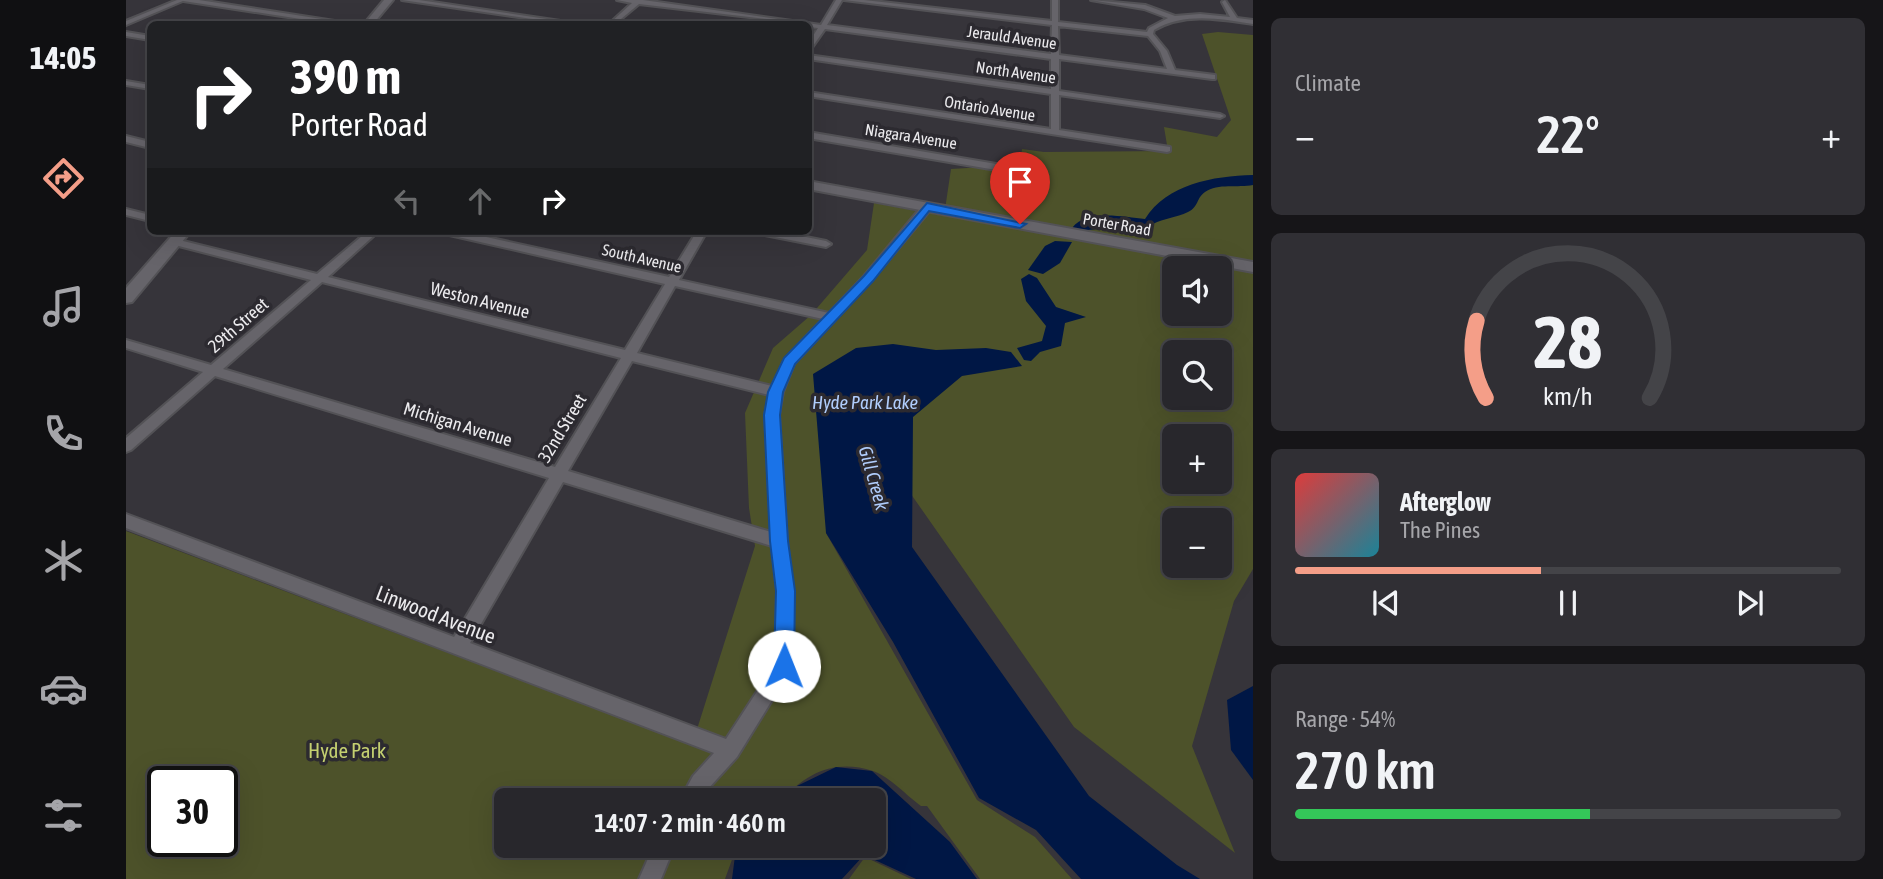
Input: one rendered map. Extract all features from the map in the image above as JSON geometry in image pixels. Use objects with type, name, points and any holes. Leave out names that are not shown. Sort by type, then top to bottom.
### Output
[{"type":"main road","points":[[182,0],[328,21]]},
{"type":"main road","points":[[371,21],[389,0]]},
{"type":"main road","name":"Porter Road","points":[[812,186],[1253,267]]},
{"type":"main road","points":[[126,298],[180,236]]},
{"type":"street","points":[[126,23],[182,0]]},
{"type":"street","points":[[405,0],[556,21]]},
{"type":"street","name":"Jerauld Avenue","points":[[620,0],[780,21]]},
{"type":"street","points":[[812,44],[839,0]]},
{"type":"street","points":[[847,0],[1150,34],[1163,51],[1172,72]]},
{"type":"street","points":[[1055,0],[1055,132]]},
{"type":"street","points":[[1094,0],[1145,7],[1173,18],[1253,22]]},
{"type":"street","points":[[616,21],[639,1]]},
{"type":"street","points":[[1225,2],[1235,20]]},
{"type":"street","points":[[1150,34],[1151,29],[1161,22],[1173,18]]},
{"type":"street","name":"Jerauld Avenue","points":[[812,25],[1212,77]]},
{"type":"street","points":[[126,34],[147,38]]},
{"type":"street","name":"North Avenue","points":[[812,58],[1220,116]]},
{"type":"street","points":[[126,83],[147,86]]},
{"type":"street","name":"Ontario Avenue","points":[[812,95],[1167,149]]},
{"type":"street","name":"Niagara Avenue","points":[[812,136],[1008,169]]},
{"type":"street","points":[[126,139],[147,144]]},
{"type":"street","points":[[697,788],[730,750],[784,666],[786,591],[779,541],[772,415],[776,392],[789,362],[868,278],[927,207]]},
{"type":"street","points":[[126,212],[147,217]]},
{"type":"street","name":"29th Street","points":[[126,446],[369,235]]},
{"type":"street","name":"South Avenue","points":[[463,235],[831,317]]},
{"type":"street","name":"32nd Street","points":[[458,646],[700,235]]},
{"type":"street","points":[[780,235],[826,244]]},
{"type":"street","name":"Weston Avenue","points":[[180,236],[320,278],[776,392]]},
{"type":"street","name":"Michigan Avenue","points":[[126,344],[779,541]]},
{"type":"street","name":"Linwood Avenue","points":[[126,521],[730,750]]},
{"type":"street","points":[[650,879],[659,858]]},
{"type":"green space","name":"Hyde Park","points":[[1218,32],[1253,35],[1253,569],[1234,601],[1192,746],[1235,853],[1074,727],[885,457],[826,533],[977,800],[1035,837],[1072,879],[980,879],[927,806],[921,806],[892,782],[873,771],[847,767],[812,775],[794,788],[494,788],[494,858],[733,858],[725,879],[126,879],[126,531],[692,745],[755,546],[749,508],[745,413],[773,348],[811,315],[867,250],[874,203],[944,216],[951,169],[1020,165],[1022,149],[1044,152],[1168,151],[1164,127],[1217,137],[1231,120],[1202,34]]},
{"type":"green space","points":[[864,858],[867,858],[911,879],[849,879]]},
{"type":"water","points":[[1253,175],[1253,185],[1210,189],[1202,194],[1192,210],[1153,224],[1087,230],[1072,228],[1087,218],[1096,216],[1145,219],[1166,197],[1192,184],[1222,177]]},
{"type":"water","points":[[1055,241],[1072,242],[1060,263],[1043,274],[1028,270],[1045,246]]},
{"type":"water","points":[[1029,274],[1037,278],[1056,307],[1086,317],[1065,323],[1061,346],[1040,352],[1031,361],[1024,360],[1017,348],[1042,341],[1046,326],[1026,301],[1021,279]]},
{"type":"water","name":"Hyde Park Lake","points":[[893,344],[936,350],[986,348],[1011,352],[1022,366],[962,376],[913,417],[912,547],[1089,796],[1177,865],[1200,879],[1081,879],[1036,830],[979,798],[893,642],[826,533],[813,374],[856,348]]},
{"type":"water","points":[[1253,686],[1253,780],[1231,750],[1227,700]]},
{"type":"water","points":[[836,767],[872,771],[950,842],[977,879],[916,879],[870,858],[886,858],[886,788],[795,788]]},
{"type":"water","points":[[735,858],[861,858],[842,879],[732,879]]},
{"type":"route","points":[[784,666],[786,591],[779,541],[772,415],[776,392],[789,362],[868,278],[927,207],[1020,224]]},
{"type":"water label","name":"Gill Creek","points":[[874,478]]}]
